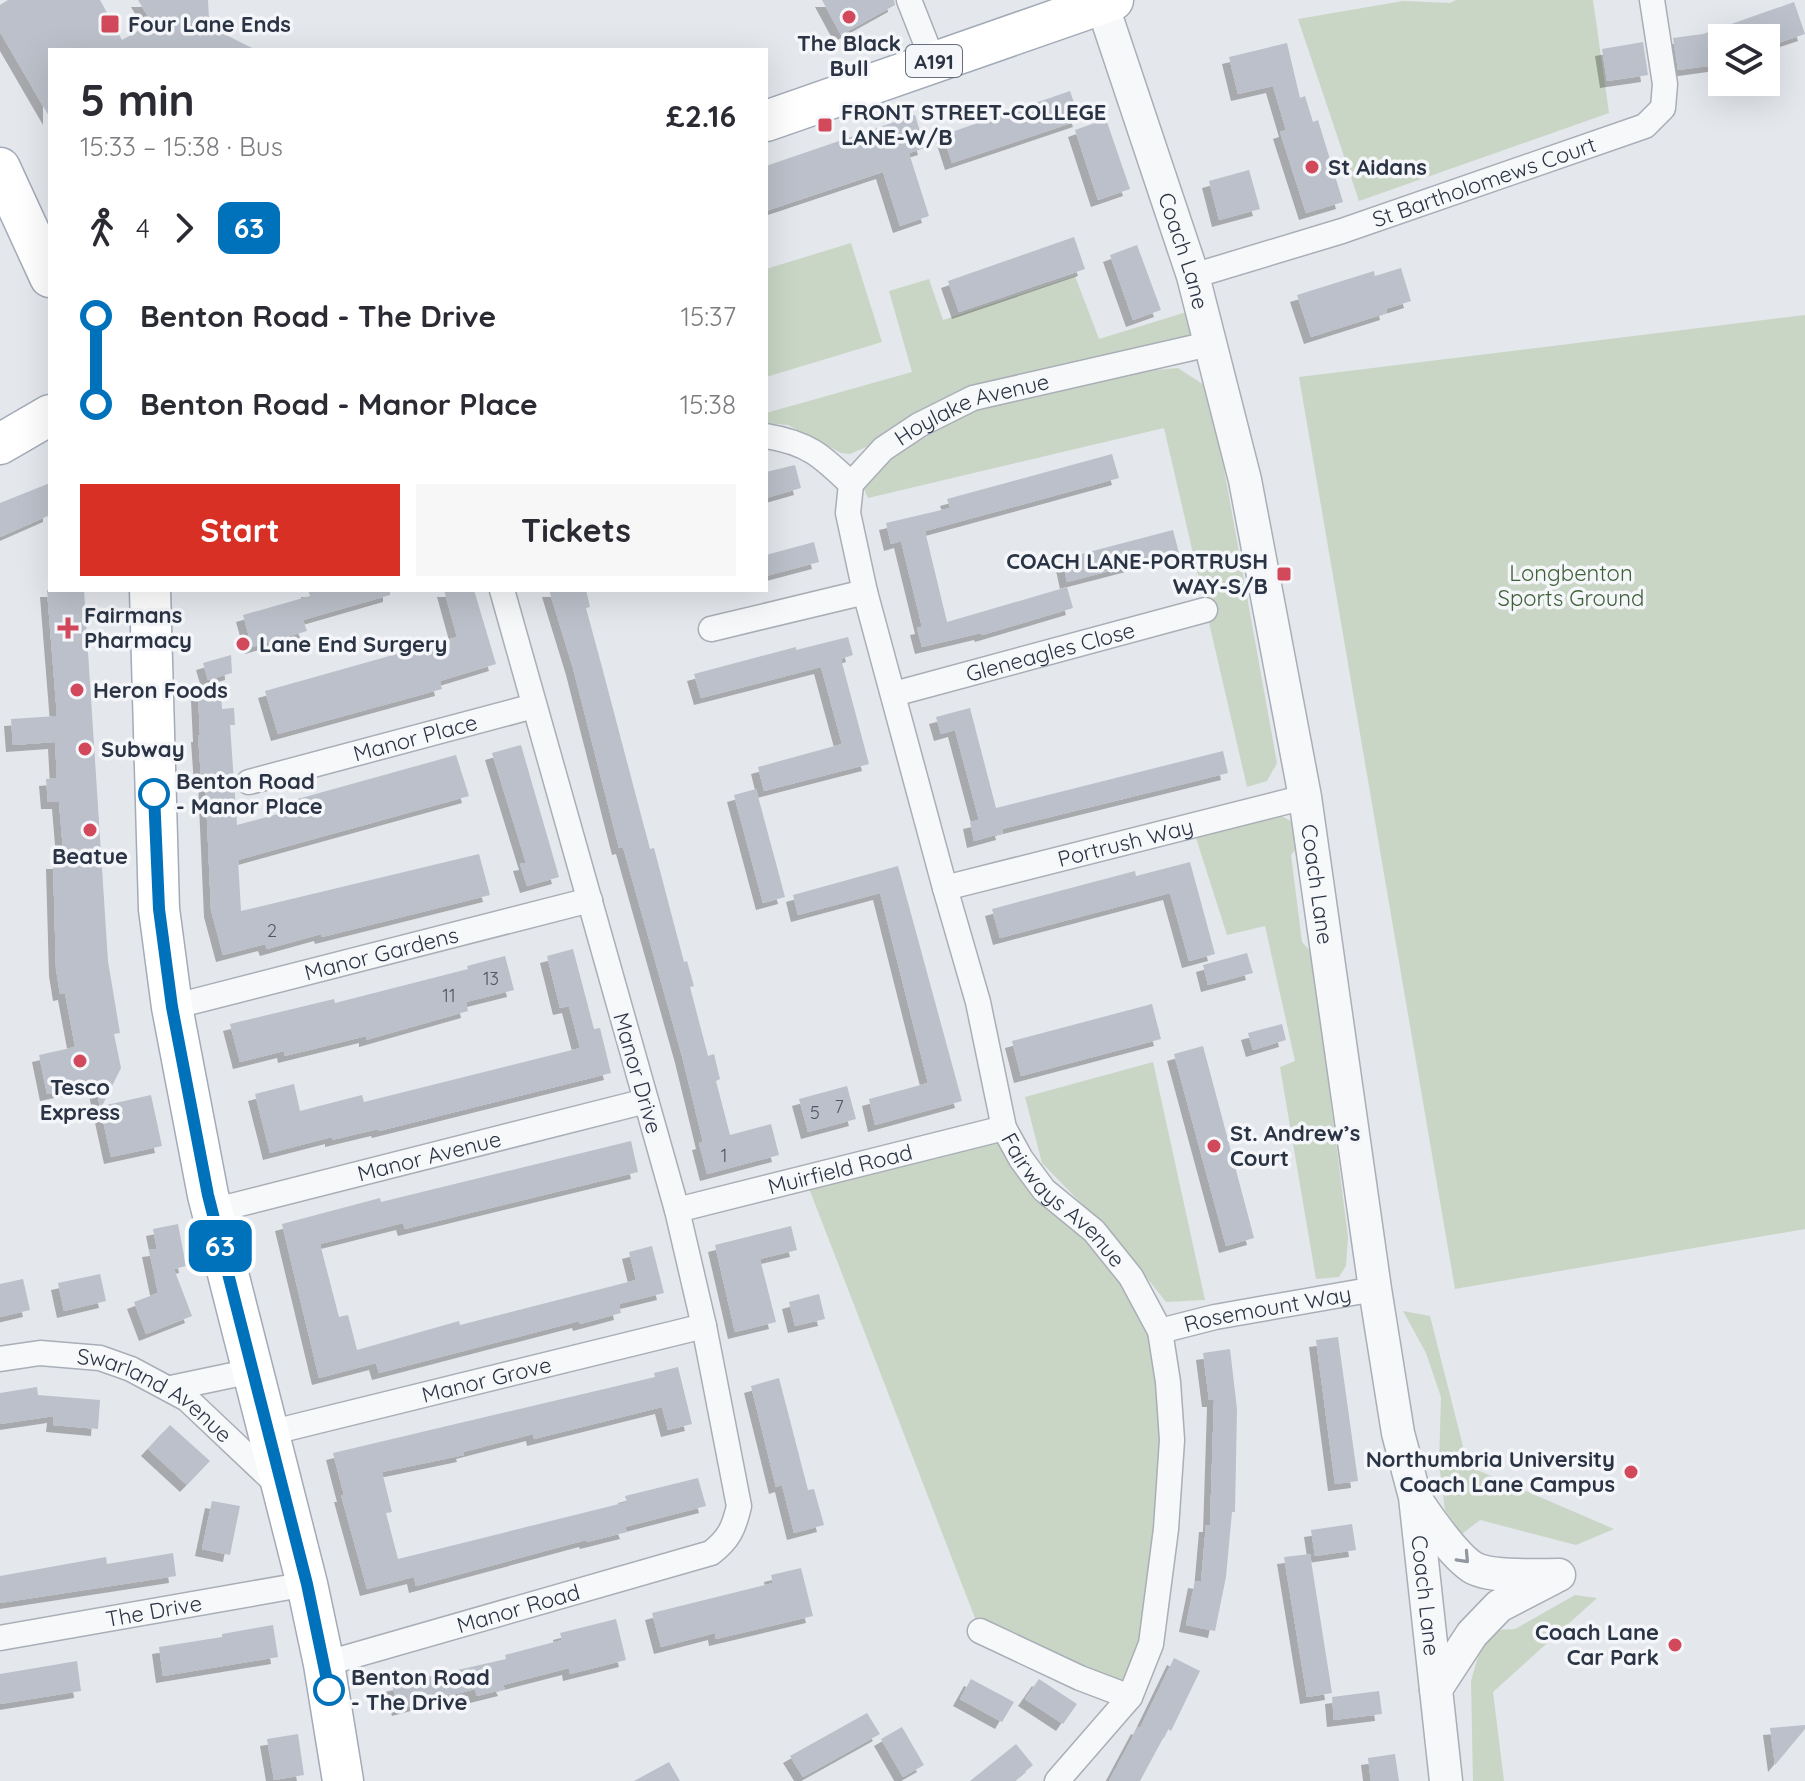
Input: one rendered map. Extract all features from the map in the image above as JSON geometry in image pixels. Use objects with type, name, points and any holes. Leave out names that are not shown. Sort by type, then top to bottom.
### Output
[{"type":"main road","name":"A191","points":[[768,120],[1108,2]]},
{"type":"main road","points":[[0,168],[48,273]]},
{"type":"main road","points":[[0,444],[48,416]]},
{"type":"main road","points":[[155,592],[159,909],[172,1007],[212,1211],[307,1584],[345,1777]]},
{"type":"street","points":[[909,0],[933,61]]},
{"type":"street","name":"St Bartholomews Court","points":[[1193,276],[1342,231],[1645,126],[1663,108],[1665,84],[1652,0]]},
{"type":"street","name":"Coach Lane","points":[[1108,2],[1193,276],[1245,480],[1305,797],[1375,1289],[1398,1433],[1415,1497],[1446,1781]]},
{"type":"street","name":"Hoylake Avenue","points":[[851,484],[883,449],[919,425],[973,398],[1209,344]]},
{"type":"street","points":[[768,436],[788,439],[820,453],[851,484]]},
{"type":"street","name":"Fairways Avenue","points":[[851,484],[848,513],[865,592],[978,1002],[1004,1128],[1021,1159],[1044,1190],[1094,1231],[1131,1277],[1160,1331],[1172,1440],[1166,1529],[1151,1644],[1130,1697],[1057,1781]]},
{"type":"street","name":"Manor Drive","points":[[503,592],[677,1210],[704,1326],[739,1506],[734,1529],[724,1543],[711,1553]]},
{"type":"street","points":[[711,629],[865,592]]},
{"type":"street","name":"Gleneagles Close","points":[[894,694],[1205,610]]},
{"type":"street","name":"Manor Place","points":[[249,782],[534,706]]},
{"type":"street","name":"Portrush Way","points":[[945,888],[1305,797]]},
{"type":"street","name":"Manor Gardens","points":[[172,1007],[590,900]]},
{"type":"street","name":"Manor Avenue","points":[[212,1211],[646,1101]]},
{"type":"street","name":"Muirfield Road","points":[[677,1210],[1004,1128]]},
{"type":"street","name":"Rosemount Way","points":[[1160,1331],[1215,1317],[1375,1289]]},
{"type":"street","name":"Manor Grove","points":[[269,1433],[704,1326]]},
{"type":"street","name":"Swarland Avenue","points":[[0,1359],[40,1353],[100,1358],[171,1388],[187,1399],[284,1491]]},
{"type":"street","points":[[171,1388],[252,1371]]},
{"type":"street","points":[[1415,1497],[1434,1526],[1473,1568],[1509,1575],[1559,1575],[1499,1606],[1472,1634],[1436,1689]]},
{"type":"street","name":"Manor Road","points":[[324,1664],[711,1553]]},
{"type":"street","name":"The Drive","points":[[0,1638],[307,1584]]},
{"type":"street","points":[[980,1631],[1080,1678],[1130,1697]]},
{"type":"green space","points":[[1456,0],[1593,0],[1609,113],[1359,201],[1298,19],[1403,1],[1450,3]]},
{"type":"green space","points":[[851,243],[882,342],[768,376],[768,268]]},
{"type":"green space","points":[[1075,276],[1099,339],[1193,310],[1192,330],[1184,343],[1027,375],[950,396],[850,454],[841,453],[788,425],[768,423],[768,412],[912,372],[889,291],[929,279],[943,320]]},
{"type":"green space","name":"Longbenton Sports Ground","points":[[1805,315],[1805,1229],[1455,1289],[1299,377]]},
{"type":"green space","points":[[1178,368],[1204,385],[1212,402],[1277,763],[1267,781],[1247,787],[1164,428],[868,498],[862,485],[874,472],[911,445],[980,408],[1122,373]]},
{"type":"green space","points":[[1273,811],[1294,823],[1299,846],[1291,855],[1302,942],[1312,953],[1348,1237],[1346,1266],[1339,1277],[1316,1279],[1280,1067],[1295,1061],[1265,926],[1227,935],[1196,838],[1239,826],[1249,817]]},
{"type":"green space","points":[[1153,1062],[1205,1300],[1166,1302],[1118,1241],[1042,1163],[1025,1097]]},
{"type":"green space","points":[[1004,1128],[1094,1231],[1160,1331],[1172,1440],[1130,1697],[980,1631],[805,1178]]},
{"type":"green space","points":[[1403,1311],[1430,1316],[1468,1466],[1614,1529],[1576,1545],[1480,1520],[1462,1534],[1445,1510],[1439,1464],[1441,1397],[1426,1353]]},
{"type":"green space","points":[[1575,1595],[1597,1598],[1493,1692],[1504,1781],[1473,1781],[1471,1681],[1479,1653],[1495,1630],[1515,1629]]},
{"type":"building","points":[[8,0],[100,0],[122,40],[152,23],[138,0],[208,0],[209,18],[216,30],[252,48],[48,48],[48,115],[0,32],[0,5]]},
{"type":"building","name":"The Black Bull","points":[[822,0],[894,0],[895,5],[841,35]]},
{"type":"building","points":[[1794,2],[1805,34],[1780,42],[1780,24],[1731,24]]},
{"type":"building","points":[[1708,32],[1708,66],[1678,70],[1673,38]]},
{"type":"building","points":[[1643,42],[1648,75],[1607,81],[1602,49]]},
{"type":"building","points":[[1287,43],[1300,98],[1305,96],[1313,122],[1318,120],[1343,202],[1306,213],[1280,132],[1286,130],[1273,86],[1238,94],[1229,57]]},
{"type":"building","points":[[1070,91],[1080,120],[952,163],[943,135]]},
{"type":"building","points":[[915,115],[925,148],[909,153],[929,216],[900,226],[883,172],[768,210],[768,165]]},
{"type":"building","points":[[1106,119],[1130,189],[1098,200],[1075,130]]},
{"type":"building","points":[[1249,170],[1260,209],[1219,220],[1209,181]]},
{"type":"building","points":[[1074,237],[1085,269],[959,312],[948,281]]},
{"type":"building","points":[[1137,245],[1161,310],[1133,320],[1110,255]]},
{"type":"building","points":[[1401,268],[1411,301],[1386,309],[1387,313],[1311,337],[1297,295],[1374,271],[1375,276]]},
{"type":"building","points":[[1112,454],[1119,478],[925,531],[947,622],[1067,587],[1073,608],[982,635],[922,647],[917,628],[922,627],[901,541],[891,544],[886,523],[950,508],[947,499]]},
{"type":"building","points":[[795,465],[801,488],[768,497],[768,472]]},
{"type":"building","points":[[48,484],[48,516],[0,537],[0,503]]},
{"type":"building","points":[[1173,530],[1179,553],[1067,582],[1062,559]]},
{"type":"building","points":[[814,542],[819,562],[768,575],[768,554]]},
{"type":"building","points":[[47,590],[84,592],[108,961],[120,1033],[114,1034],[121,1068],[102,1106],[151,1095],[162,1146],[111,1157],[95,1084],[47,1094],[39,1055],[75,1047],[65,993],[60,994],[56,969],[53,862],[64,862],[59,802],[48,802],[46,779],[57,778],[55,742],[13,745],[11,719],[57,716]]},
{"type":"building","points":[[309,592],[390,592],[390,595],[303,620],[307,631],[252,647],[243,615],[310,596]]},
{"type":"building","points":[[445,592],[475,592],[496,664],[440,681],[442,689],[278,734],[265,691],[457,637]]},
{"type":"building","points":[[550,592],[586,592],[590,607],[586,608],[650,849],[654,848],[684,962],[687,961],[694,986],[690,987],[708,1056],[714,1054],[720,1079],[716,1081],[730,1135],[771,1124],[779,1155],[707,1174],[699,1143],[703,1142],[682,1056],[623,847],[619,848],[573,668]]},
{"type":"building","points":[[848,637],[853,655],[841,659],[869,764],[764,791],[758,767],[842,744],[821,667],[701,698],[694,674],[796,647],[796,650]]},
{"type":"building","points":[[231,655],[232,673],[208,680],[203,663]]},
{"type":"building","points":[[221,693],[222,709],[234,708],[235,725],[230,725],[237,825],[296,809],[294,800],[456,755],[469,796],[238,860],[241,911],[479,854],[490,895],[322,937],[321,934],[267,949],[265,944],[223,955],[211,910],[205,776],[201,777],[198,735],[198,694]]},
{"type":"building","points":[[970,708],[996,808],[1223,751],[1228,773],[1002,829],[1003,833],[974,841],[970,822],[979,820],[955,730],[941,734],[936,717]]},
{"type":"building","points":[[521,745],[559,877],[527,886],[520,864],[526,863],[492,753]]},
{"type":"building","points":[[756,789],[785,897],[763,903],[734,795]]},
{"type":"building","points":[[1190,862],[1215,954],[1189,961],[1170,893],[1000,938],[992,909],[1135,871],[1136,876]]},
{"type":"building","points":[[898,866],[962,1101],[875,1125],[869,1099],[928,1083],[880,893],[798,915],[793,895]]},
{"type":"building","points":[[573,949],[594,1029],[600,1028],[611,1073],[379,1131],[332,1140],[332,1137],[270,1153],[255,1094],[294,1084],[300,1111],[362,1095],[364,1102],[580,1048],[569,1006],[560,1008],[547,956]]},
{"type":"building","points":[[1247,953],[1253,973],[1208,985],[1203,965]]},
{"type":"building","points":[[505,956],[514,990],[466,1002],[468,1011],[366,1040],[366,1036],[285,1056],[284,1051],[240,1062],[230,1024],[334,999],[335,1003],[468,969],[467,966]]},
{"type":"building","points":[[1152,1004],[1161,1039],[1021,1076],[1012,1041]]},
{"type":"building","points":[[1282,1024],[1286,1040],[1253,1050],[1248,1033]]},
{"type":"building","name":"St. Andrew’s Court","points":[[1203,1046],[1254,1238],[1226,1246],[1174,1054]]},
{"type":"building","points":[[847,1086],[856,1119],[808,1132],[799,1099]]},
{"type":"building","points":[[631,1141],[638,1172],[405,1229],[403,1223],[320,1244],[339,1317],[348,1315],[357,1350],[459,1321],[460,1325],[636,1280],[629,1252],[652,1246],[664,1293],[619,1304],[621,1313],[580,1324],[579,1321],[379,1373],[376,1363],[319,1378],[282,1224],[380,1198],[381,1202]]},
{"type":"building","points":[[178,1224],[186,1266],[174,1269],[192,1316],[146,1334],[134,1302],[158,1293],[149,1250],[157,1249],[153,1229]]},
{"type":"building","points":[[791,1226],[797,1250],[760,1259],[776,1322],[735,1332],[715,1245]]},
{"type":"building","points":[[100,1274],[106,1301],[64,1311],[58,1283]]},
{"type":"building","points":[[23,1279],[30,1310],[0,1317],[0,1284]]},
{"type":"building","points":[[819,1294],[825,1319],[795,1326],[789,1302]]},
{"type":"building","points":[[1338,1337],[1358,1481],[1335,1484],[1316,1340]]},
{"type":"building","points":[[1230,1349],[1237,1409],[1235,1512],[1232,1512],[1226,1577],[1215,1631],[1186,1625],[1195,1581],[1201,1582],[1206,1525],[1210,1525],[1214,1400],[1209,1400],[1203,1353]]},
{"type":"building","points":[[678,1367],[692,1424],[668,1430],[662,1407],[534,1439],[533,1434],[463,1452],[464,1455],[382,1472],[392,1512],[386,1513],[398,1559],[627,1502],[625,1496],[698,1478],[706,1506],[625,1527],[627,1532],[586,1540],[416,1586],[414,1577],[367,1589],[341,1495],[344,1495],[333,1453],[655,1377],[654,1373]]},
{"type":"building","points":[[779,1378],[808,1490],[814,1489],[824,1525],[794,1533],[782,1485],[776,1487],[751,1386]]},
{"type":"building","points":[[37,1387],[38,1395],[100,1400],[98,1429],[53,1425],[54,1416],[0,1424],[0,1393]]},
{"type":"building","points":[[170,1425],[210,1461],[187,1485],[148,1449]]},
{"type":"building","points":[[212,1501],[240,1506],[230,1555],[202,1549]]},
{"type":"building","points":[[1352,1524],[1356,1550],[1315,1556],[1311,1530]]},
{"type":"building","points":[[173,1553],[176,1576],[0,1603],[0,1576],[106,1557],[107,1564]]},
{"type":"building","points":[[1310,1554],[1332,1693],[1307,1697],[1284,1557]]},
{"type":"building","points":[[801,1568],[813,1616],[716,1639],[715,1633],[661,1647],[652,1613],[773,1583],[771,1575]]},
{"type":"building","points":[[616,1619],[626,1660],[570,1674],[569,1668],[503,1685],[505,1689],[477,1696],[475,1689],[399,1709],[392,1685],[506,1659],[505,1655],[562,1640],[560,1633]]},
{"type":"building","points":[[273,1625],[278,1657],[163,1676],[159,1647]]},
{"type":"building","points":[[1174,1658],[1200,1671],[1171,1731],[1168,1729],[1140,1781],[1109,1781],[1140,1728]]},
{"type":"building","points":[[77,1661],[81,1691],[0,1704],[0,1674]]},
{"type":"building","points":[[971,1679],[1014,1702],[1002,1722],[960,1699]]},
{"type":"building","points":[[1039,1679],[1077,1704],[1063,1724],[1025,1699]]},
{"type":"building","points":[[1379,1691],[1382,1714],[1334,1720],[1332,1697]]},
{"type":"building","points":[[867,1713],[880,1734],[803,1777],[790,1756]]},
{"type":"building","points":[[1805,1725],[1805,1729],[1775,1765],[1770,1728]]},
{"type":"building","points":[[902,1727],[924,1765],[903,1777],[881,1739]]},
{"type":"building","points":[[298,1734],[304,1775],[274,1780],[267,1739]]},
{"type":"building","points":[[1016,1744],[1033,1765],[1014,1781],[970,1781]]},
{"type":"building","points":[[1395,1754],[1399,1781],[1371,1781],[1368,1758]]},
{"type":"building","points":[[669,1762],[680,1781],[634,1781]]},
{"type":"bus line","name":"63","points":[[154,794],[159,909],[172,1007],[208,1195],[307,1584],[329,1690]]},
{"type":"place","name":"The Black Bull","points":[[849,17]]},
{"type":"place","name":"Four Lane Ends","points":[[110,24]]},
{"type":"place","name":"FRONT STREET-COLLEGE LANE-W/B","points":[[825,125]]},
{"type":"place","name":"St Aidans","points":[[1312,167]]},
{"type":"place","name":"COACH LANE-PORTRUSH WAY-S/B","points":[[1284,574]]},
{"type":"place","name":"Fairmans Pharmacy","points":[[68,628]]},
{"type":"place","name":"Lane End Surgery","points":[[243,644]]},
{"type":"place","name":"Heron Foods","points":[[77,690]]},
{"type":"place","name":"Subway","points":[[85,749]]},
{"type":"place","name":"Benton Road - Manor Place","points":[[154,794]]},
{"type":"place","name":"Beatue","points":[[90,830]]},
{"type":"place","name":"Tesco Express","points":[[80,1061]]},
{"type":"place","name":"St. Andrew’s Court","points":[[1214,1146]]},
{"type":"place","name":"Northumbria University Coach Lane Campus","points":[[1631,1472]]},
{"type":"place","name":"Coach Lane Car Park","points":[[1675,1645]]},
{"type":"place","name":"Benton Road - The Drive","points":[[329,1690]]}]
